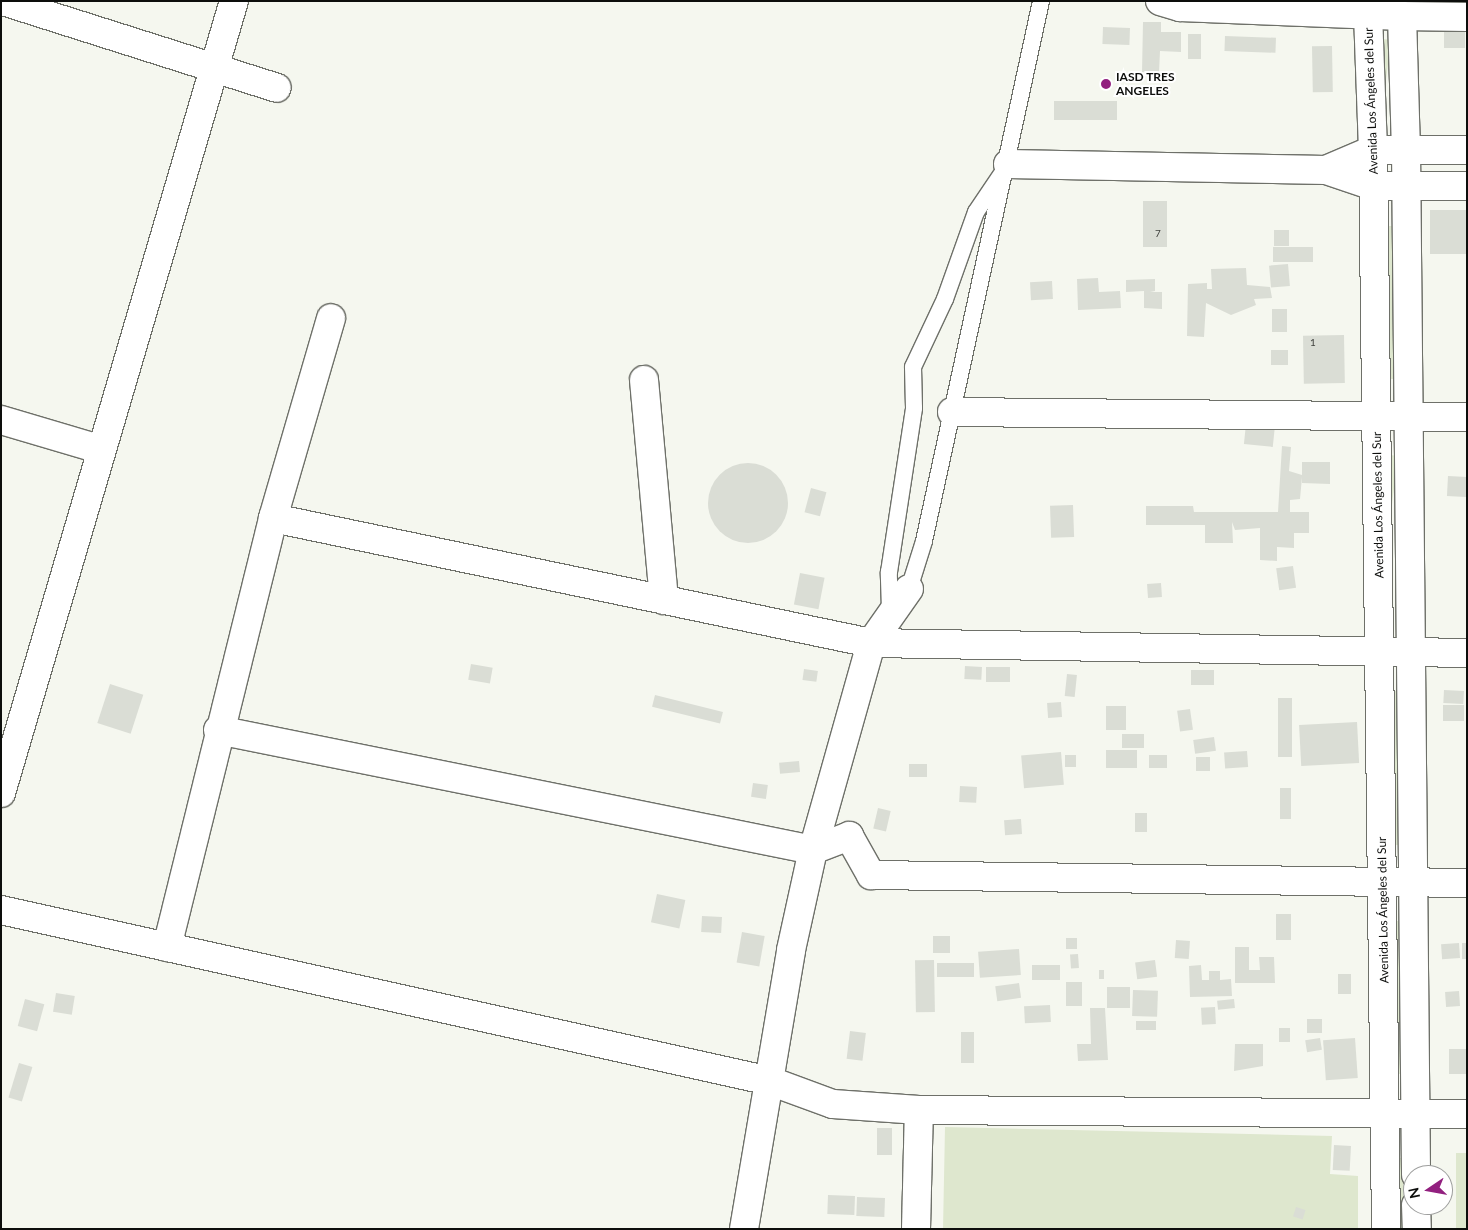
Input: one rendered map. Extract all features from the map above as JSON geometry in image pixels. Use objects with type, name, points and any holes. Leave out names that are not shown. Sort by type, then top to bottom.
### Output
[{"type":"street","points":[[3,1],[277,88]]},
{"type":"street","points":[[1,793],[99,450],[217,69],[234,1]]},
{"type":"street","points":[[1160,1],[1180,7],[1368,15]]},
{"type":"street","name":"Avenida Los Ángeles del Sur","points":[[1386,1229],[1377,417],[1373,150],[1368,15],[1467,17]]},
{"type":"street","points":[[1402,16],[1407,186],[1410,416],[1416,1165]]},
{"type":"street","points":[[1326,170],[1373,150],[1467,150]]},
{"type":"street","points":[[1008,164],[1326,170],[1373,186],[1467,186]]},
{"type":"street","points":[[167,947],[218,730],[273,518],[331,318]]},
{"type":"street","points":[[644,380],[664,600]]},
{"type":"street","points":[[952,412],[1467,417]]},
{"type":"street","points":[[1,420],[99,450]]},
{"type":"street","points":[[273,518],[871,643],[1467,653]]},
{"type":"street","points":[[744,1229],[791,950],[813,850],[871,643],[890,609],[908,588]]},
{"type":"street","points":[[218,730],[813,850],[849,836],[871,876],[1383,884],[1467,883]]},
{"type":"street","points":[[1,910],[770,1081],[833,1104],[919,1110],[1385,1116],[1467,1114]]},
{"type":"street","points":[[916,1229],[919,1110]]},
{"type":"street","points":[[1416,1215],[1417,1229]]},
{"type":"lane","points":[[908,588],[924,540],[1008,164],[1041,1]]},
{"type":"lane","points":[[890,609],[889,572],[914,408],[913,367],[945,300],[976,212],[1008,164]]},
{"type":"green space","points":[[1383,39],[1391,40],[1381,117],[1373,116]]},
{"type":"green space","points":[[1388,226],[1396,226],[1396,379],[1388,379]]},
{"type":"green space","points":[[1390,455],[1398,456],[1379,613],[1371,612]]},
{"type":"green space","points":[[1393,691],[1401,691],[1401,845],[1393,845]]},
{"type":"green space","points":[[1395,921],[1403,921],[1403,1074],[1395,1074]]},
{"type":"green space","points":[[945,1127],[1332,1136],[1330,1174],[1358,1176],[1358,1229],[943,1229]]},
{"type":"green space","points":[[1456,1153],[1467,1153],[1467,1229],[1456,1229]]},
{"type":"green space","points":[[1397,1158],[1404,1158],[1403,1215],[1405,1215],[1405,1229],[1398,1229]]},
{"type":"building","points":[[1143,22],[1161,22],[1161,32],[1181,32],[1181,52],[1160,51],[1159,73],[1142,72]]},
{"type":"building","points":[[1103,27],[1130,28],[1129,45],[1102,44]]},
{"type":"building","points":[[1444,30],[1465,30],[1465,48],[1444,48]]},
{"type":"building","points":[[1188,34],[1201,34],[1201,59],[1188,59]]},
{"type":"building","points":[[1225,36],[1276,38],[1275,53],[1224,51]]},
{"type":"building","points":[[1312,46],[1332,46],[1333,92],[1313,92]]},
{"type":"building","points":[[1054,101],[1117,101],[1117,120],[1054,120]]},
{"type":"building","points":[[1143,201],[1167,201],[1167,247],[1143,247]]},
{"type":"building","points":[[1430,210],[1467,210],[1467,254],[1430,254]]},
{"type":"building","points":[[1274,230],[1289,230],[1289,246],[1274,246]]},
{"type":"building","points":[[1273,247],[1313,247],[1313,262],[1273,262]]},
{"type":"building","points":[[1288,264],[1290,286],[1271,288],[1269,266]]},
{"type":"building","points":[[1246,268],[1247,285],[1270,287],[1272,298],[1254,299],[1256,305],[1231,315],[1206,303],[1204,337],[1187,336],[1188,284],[1207,283],[1207,289],[1212,289],[1211,269]]},
{"type":"building","points":[[1098,278],[1099,292],[1120,291],[1121,308],[1078,310],[1077,279]]},
{"type":"building","points":[[1155,279],[1155,291],[1150,292],[1162,292],[1162,309],[1144,308],[1144,291],[1126,292],[1126,280]]},
{"type":"building","points":[[1052,281],[1053,299],[1031,300],[1030,282]]},
{"type":"building","points":[[1272,309],[1287,309],[1287,332],[1272,332]]},
{"type":"building","points":[[1344,335],[1345,383],[1304,384],[1303,336]]},
{"type":"building","points":[[1271,350],[1288,350],[1288,365],[1271,365]]},
{"type":"building","points":[[1246,424],[1275,427],[1273,447],[1244,444]]},
{"type":"building","points":[[1282,446],[1291,447],[1289,471],[1302,475],[1302,462],[1330,462],[1330,484],[1302,483],[1302,477],[1300,499],[1290,500],[1290,512],[1309,512],[1309,533],[1294,533],[1294,548],[1277,547],[1277,561],[1260,560],[1260,528],[1235,530],[1232,522],[1233,543],[1205,543],[1205,525],[1146,525],[1146,506],[1193,506],[1194,512],[1278,512]]},
{"type":"building","points":[[748,463],[763,466],[776,475],[785,488],[788,503],[785,518],[776,531],[763,540],[748,543],[733,540],[720,531],[711,518],[708,503],[711,488],[720,475],[733,466]]},
{"type":"building","points":[[1448,476],[1467,477],[1466,497],[1447,496]]},
{"type":"building","points":[[811,488],[826,492],[820,516],[805,512]]},
{"type":"building","points":[[1073,505],[1074,537],[1051,538],[1050,506]]},
{"type":"building","points":[[1293,566],[1296,588],[1279,590],[1276,568]]},
{"type":"building","points":[[800,573],[825,578],[818,609],[794,604]]},
{"type":"building","points":[[1161,583],[1162,597],[1148,598],[1147,584]]},
{"type":"building","points":[[471,664],[493,668],[490,684],[468,680]]},
{"type":"building","points":[[965,666],[982,667],[981,680],[964,679]]},
{"type":"building","points":[[986,667],[1010,667],[1010,682],[986,682]]},
{"type":"building","points":[[804,669],[818,671],[816,682],[802,680]]},
{"type":"building","points":[[1191,670],[1214,670],[1214,685],[1191,685]]},
{"type":"building","points":[[1067,674],[1077,675],[1075,697],[1065,696]]},
{"type":"building","points":[[110,684],[143,695],[131,734],[97,723]]},
{"type":"building","points":[[1444,690],[1464,691],[1463,704],[1443,703]]},
{"type":"building","points":[[655,695],[723,712],[720,724],[652,707]]},
{"type":"building","points":[[1278,698],[1292,698],[1292,757],[1278,757]]},
{"type":"building","points":[[1061,702],[1062,717],[1048,718],[1047,703]]},
{"type":"building","points":[[1443,705],[1464,705],[1464,721],[1443,721]]},
{"type":"building","points":[[1106,706],[1126,706],[1126,730],[1106,730]]},
{"type":"building","points":[[1190,709],[1193,730],[1180,732],[1177,711]]},
{"type":"building","points":[[1357,722],[1359,763],[1301,766],[1299,725]]},
{"type":"building","points":[[1122,734],[1144,734],[1144,748],[1122,748]]},
{"type":"building","points":[[1214,737],[1216,751],[1195,754],[1193,740]]},
{"type":"building","points":[[1106,750],[1137,750],[1137,768],[1106,768]]},
{"type":"building","points":[[1247,751],[1248,767],[1225,769],[1224,753]]},
{"type":"building","points":[[1061,752],[1064,785],[1024,788],[1021,755]]},
{"type":"building","points":[[1065,755],[1076,755],[1076,767],[1065,767]]},
{"type":"building","points":[[1149,755],[1167,755],[1167,768],[1149,768]]},
{"type":"building","points":[[1196,757],[1210,757],[1210,771],[1196,771]]},
{"type":"building","points":[[799,761],[800,772],[780,774],[779,763]]},
{"type":"building","points":[[909,764],[927,764],[927,777],[909,777]]},
{"type":"building","points":[[753,783],[768,785],[766,799],[751,797]]},
{"type":"building","points":[[960,786],[977,787],[976,803],[959,802]]},
{"type":"building","points":[[1280,788],[1291,788],[1291,819],[1280,819]]},
{"type":"building","points":[[878,808],[891,811],[886,831],[873,828]]},
{"type":"building","points":[[1135,813],[1147,813],[1147,832],[1135,832]]},
{"type":"building","points":[[1021,819],[1022,834],[1005,835],[1004,820]]},
{"type":"building","points":[[657,894],[685,900],[679,928],[651,922]]},
{"type":"building","points":[[1276,914],[1291,914],[1291,940],[1276,940]]},
{"type":"building","points":[[702,916],[722,917],[721,933],[701,932]]},
{"type":"building","points":[[742,932],[765,936],[759,967],[737,963]]},
{"type":"building","points":[[933,936],[950,936],[950,953],[933,953]]},
{"type":"building","points":[[1066,938],[1077,938],[1077,949],[1066,949]]},
{"type":"building","points":[[1176,940],[1190,941],[1189,959],[1175,958]]},
{"type":"building","points":[[1459,943],[1460,958],[1442,959],[1441,944]]},
{"type":"building","points":[[1462,943],[1467,943],[1467,959],[1462,959]]},
{"type":"building","points":[[1235,947],[1249,947],[1249,970],[1260,970],[1259,957],[1274,957],[1275,983],[1235,983]]},
{"type":"building","points":[[1019,949],[1021,975],[980,978],[978,952]]},
{"type":"building","points":[[1078,954],[1079,968],[1071,969],[1070,955]]},
{"type":"building","points":[[915,960],[934,960],[935,1012],[916,1012]]},
{"type":"building","points":[[1155,960],[1157,977],[1137,979],[1135,962]]},
{"type":"building","points":[[937,963],[974,963],[974,977],[937,977]]},
{"type":"building","points":[[1032,965],[1060,965],[1060,980],[1032,980]]},
{"type":"building","points":[[1201,965],[1202,980],[1209,980],[1209,971],[1220,971],[1220,980],[1231,979],[1232,996],[1190,997],[1189,966]]},
{"type":"building","points":[[1099,970],[1104,970],[1104,979],[1099,979]]},
{"type":"building","points":[[1338,974],[1351,974],[1351,994],[1338,994]]},
{"type":"building","points":[[1066,982],[1082,982],[1082,1006],[1066,1006]]},
{"type":"building","points":[[1019,983],[1021,998],[997,1001],[995,986]]},
{"type":"building","points":[[1107,987],[1130,987],[1130,1008],[1107,1008]]},
{"type":"building","points":[[1133,990],[1158,991],[1157,1017],[1132,1016]]},
{"type":"building","points":[[1459,991],[1460,1006],[1446,1007],[1445,992]]},
{"type":"building","points":[[56,993],[75,996],[72,1015],[53,1012]]},
{"type":"building","points":[[25,999],[44,1004],[37,1031],[18,1026]]},
{"type":"building","points":[[1234,999],[1235,1008],[1218,1010],[1217,1001]]},
{"type":"building","points":[[1050,1005],[1051,1022],[1025,1023],[1024,1006]]},
{"type":"building","points":[[1215,1007],[1216,1024],[1202,1025],[1201,1008]]},
{"type":"building","points":[[1090,1008],[1105,1008],[1108,1060],[1078,1061],[1077,1044],[1091,1044]]},
{"type":"building","points":[[1307,1019],[1322,1019],[1322,1033],[1307,1033]]},
{"type":"building","points":[[1136,1021],[1156,1021],[1156,1030],[1136,1030]]},
{"type":"building","points":[[1279,1028],[1290,1028],[1290,1042],[1279,1042]]},
{"type":"building","points":[[850,1031],[866,1033],[862,1061],[847,1059]]},
{"type":"building","points":[[961,1032],[974,1032],[974,1063],[961,1063]]},
{"type":"building","points":[[1320,1038],[1322,1050],[1307,1052],[1305,1040]]},
{"type":"building","points":[[1355,1038],[1358,1078],[1326,1080],[1323,1040]]},
{"type":"building","points":[[1235,1044],[1263,1044],[1263,1066],[1234,1071]]},
{"type":"building","points":[[1449,1049],[1467,1049],[1467,1074],[1449,1074]]},
{"type":"building","points":[[19,1063],[32,1067],[22,1102],[8,1097]]},
{"type":"building","points":[[877,1128],[892,1128],[892,1155],[877,1155]]},
{"type":"building","points":[[1334,1145],[1351,1146],[1350,1171],[1333,1170]]},
{"type":"building","points":[[828,1195],[855,1196],[854,1215],[827,1214]]},
{"type":"building","points":[[857,1197],[885,1198],[884,1217],[856,1216]]},
{"type":"building","points":[[1296,1207],[1306,1210],[1303,1219],[1293,1217]]},
{"type":"place","name":"IASD TRES ANGELES","points":[[1106,84]]}]
